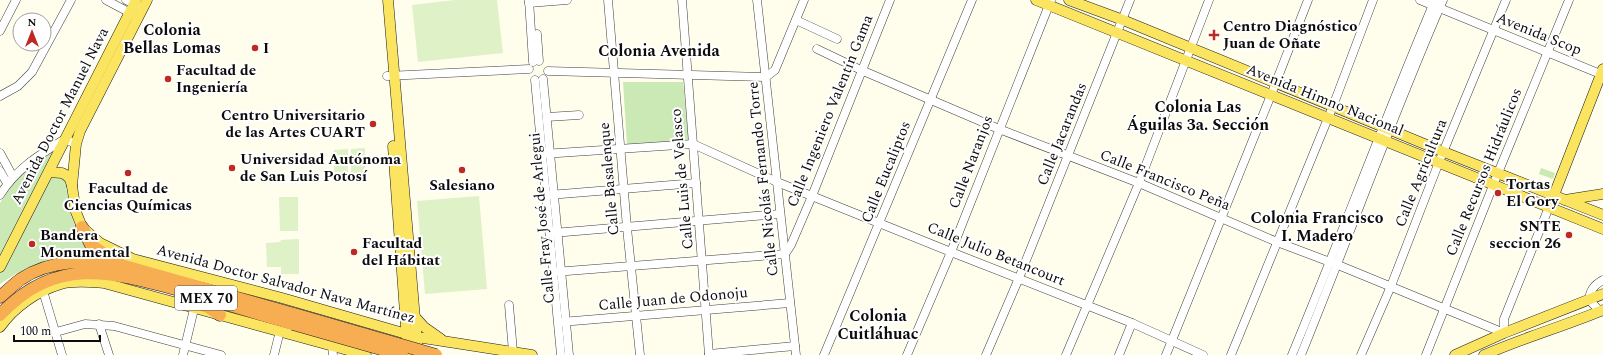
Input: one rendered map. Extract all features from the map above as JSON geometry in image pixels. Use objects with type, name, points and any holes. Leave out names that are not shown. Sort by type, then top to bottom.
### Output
[{"type":"highway","points":[[82,227],[91,245],[120,270],[152,290],[208,307],[220,315]]},
{"type":"highway","name":"Avenida Doctor Salvador Nava Martínez","points":[[0,297],[22,279],[41,270],[60,264],[78,261],[95,261],[202,296],[435,355]]},
{"type":"highway","points":[[0,288],[18,276],[41,270]]},
{"type":"highway","name":"Avenida Doctor Salvador Nava Martínez","points":[[0,315],[10,304],[27,291],[63,276],[120,270]]},
{"type":"highway","name":"Avenida Doctor Salvador Nava Martínez","points":[[293,319],[402,355]]},
{"type":"main road","points":[[381,0],[390,76],[412,336],[417,355]]},
{"type":"main road","points":[[388,0],[390,76]]},
{"type":"main road","name":"Avenida Himno Nacional","points":[[1036,0],[1050,2],[1118,33],[1603,229]]},
{"type":"main road","name":"Avenida Himno Nacional","points":[[1069,0],[1123,20],[1603,216]]},
{"type":"main road","name":"Avenida Doctor Manuel Nava","points":[[0,267],[65,139],[136,6]]},
{"type":"main road","name":"Avenida Doctor Manuel Nava","points":[[72,186],[76,144],[80,131],[136,6]]},
{"type":"main road","points":[[1554,195],[1602,73]]},
{"type":"main road","points":[[49,172],[56,171],[66,175],[72,186]]},
{"type":"main road","name":"Avenida Doctor Salvador Nava Martínez","points":[[72,186],[76,212],[82,227],[100,243],[133,259],[282,298],[412,336],[532,355]]},
{"type":"main road","points":[[1565,200],[1603,194]]},
{"type":"main road","points":[[0,327],[15,310],[43,291],[62,284],[82,282],[104,283],[194,309],[280,331],[332,351],[366,355]]},
{"type":"main road","points":[[1455,355],[1504,333],[1603,294]]},
{"type":"main road","points":[[1484,355],[1509,344],[1601,311]]},
{"type":"main road","points":[[391,330],[411,317]]},
{"type":"main road","points":[[411,317],[444,341],[436,348],[435,355]]},
{"type":"main road","points":[[380,327],[386,335],[388,344],[384,355]]},
{"type":"main road","points":[[408,355],[412,336]]},
{"type":"street","points":[[0,31],[16,0]]},
{"type":"street","points":[[0,96],[18,86],[32,72],[71,0]]},
{"type":"street","points":[[106,0],[136,6]]},
{"type":"street","points":[[567,0],[531,1],[534,64],[530,76],[539,79],[548,71],[766,77],[775,70],[804,0]]},
{"type":"street","name":"Calle Basalenque","points":[[608,0],[627,228],[640,355]]},
{"type":"street","name":"Calle Luis de Velasco","points":[[682,0],[709,354]]},
{"type":"street","name":"Calle Nicolás Fernando Torre","points":[[757,0],[796,355]]},
{"type":"street","name":"Calle Ingeniero Valentín Gama","points":[[785,254],[791,245],[812,196],[890,0]]},
{"type":"street","name":"Calle Eucaliptos","points":[[824,355],[972,0]]},
{"type":"street","name":"Calle Jacarandas","points":[[986,355],[1069,156],[1130,0]]},
{"type":"street","points":[[1066,355],[1139,183],[1209,0]]},
{"type":"street","points":[[1166,355],[1308,0]]},
{"type":"street","points":[[1231,355],[1327,117],[1333,106],[1373,0]]},
{"type":"street","name":"Avenida Scop","points":[[1420,0],[1437,3],[1493,30],[1602,73]]},
{"type":"street","name":"Calle Agricultura","points":[[1361,355],[1391,286],[1439,162],[1506,0]]},
{"type":"street","name":"Calle Recursos Hidráulicos","points":[[1426,355],[1446,309],[1493,184],[1569,0]]},
{"type":"street","name":"Calle Naranjos","points":[[907,355],[951,252],[1050,2]]},
{"type":"street","points":[[1301,355],[1381,139],[1437,3]]},
{"type":"street","points":[[796,20],[837,39]]},
{"type":"street","name":"Calle Francisco Peña","points":[[817,49],[861,70],[999,129],[1139,183],[1277,242],[1334,263],[1504,333]]},
{"type":"street","points":[[390,76],[534,64],[546,66],[548,71]]},
{"type":"street","name":"Calle Fray José de Arlegui","points":[[539,79],[547,117],[547,154]]},
{"type":"street","name":"Calle Fray José de Arlegui","points":[[539,79],[562,322],[561,355]]},
{"type":"street","points":[[547,117],[579,115]]},
{"type":"street","points":[[0,195],[7,183],[24,165],[65,139],[76,144]]},
{"type":"street","points":[[547,154],[693,144]]},
{"type":"street","name":"Calle Julio Betancourt","points":[[693,144],[777,182],[1132,323],[1171,342],[1203,355]]},
{"type":"street","points":[[0,154],[13,177]]},
{"type":"street","points":[[0,171],[7,183]]},
{"type":"street","points":[[550,195],[696,183]]},
{"type":"street","points":[[1504,333],[1504,319],[1549,207]]},
{"type":"street","points":[[554,233],[780,214]]},
{"type":"street","points":[[558,272],[785,254]]},
{"type":"street","points":[[1292,355],[1334,263]]},
{"type":"street","points":[[1601,311],[1589,300],[1595,284],[1603,280]]},
{"type":"street","points":[[43,291],[62,355]]},
{"type":"street","name":"Calle Juan de Odonoju","points":[[562,322],[790,303]]},
{"type":"street","points":[[509,306],[513,352]]},
{"type":"street","points":[[183,355],[194,309]]},
{"type":"street","name":"Calle Fray José de Arlegui","points":[[562,322],[569,355]]},
{"type":"street","points":[[1119,355],[1132,323]]},
{"type":"street","points":[[56,332],[85,324],[114,326],[221,355]]},
{"type":"street","points":[[99,324],[109,355]]},
{"type":"street","points":[[274,355],[280,331]]},
{"type":"street","points":[[709,354],[795,346]]},
{"type":"green space","points":[[455,0],[497,0],[503,53],[418,62],[412,5]]},
{"type":"green space","points":[[623,82],[683,82],[689,140],[627,145]]},
{"type":"green space","points":[[365,148],[365,173],[351,173],[351,149]]},
{"type":"green space","points":[[348,149],[348,174],[334,174],[334,150]]},
{"type":"green space","name":"Bandera Monumental","points":[[53,152],[52,178],[55,176],[65,179],[71,215],[77,231],[112,261],[32,267],[17,273],[0,284],[0,203],[16,180],[42,158]]},
{"type":"green space","points":[[1541,168],[1555,173],[1553,179],[1539,174]]},
{"type":"green space","points":[[479,196],[487,289],[425,294],[417,201]]},
{"type":"green space","points":[[279,197],[298,197],[298,231],[280,231]]},
{"type":"green space","points":[[299,239],[299,274],[281,274],[281,267],[267,267],[266,243]]},
{"type":"place","name":"Centro Diagnóstico Juan de Oñate","points":[[1214,35]]},
{"type":"place","name":"I","points":[[255,48]]},
{"type":"place","name":"Facultad de Ingeniería","points":[[168,79]]},
{"type":"place","name":"Centro Universitario de las Artes CUART","points":[[373,124]]},
{"type":"place","name":"Universidad Autónoma de San Luis Potosí","points":[[232,168]]},
{"type":"place","name":"Salesiano","points":[[462,170]]},
{"type":"place","name":"Facultad de Ciencias Químicas","points":[[128,173]]},
{"type":"place","name":"Tortas El Gory","points":[[1498,193]]},
{"type":"place","name":"SNTE seccion 26","points":[[1569,235]]},
{"type":"place","name":"Bandera Monumental","points":[[32,244]]},
{"type":"place","name":"Facultad del Hábitat","points":[[354,252]]},
{"type":"district","name":"Colonia Bellas Lomas","points":[[172,39]]},
{"type":"district","name":"Colonia Avenida","points":[[659,51]]},
{"type":"district","name":"Colonia Las Águilas 3a. Sección","points":[[1198,116]]},
{"type":"district","name":"Colonia Francisco I. Madero","points":[[1317,227]]},
{"type":"district","name":"Colonia Cuitláhuac","points":[[878,325]]}]
